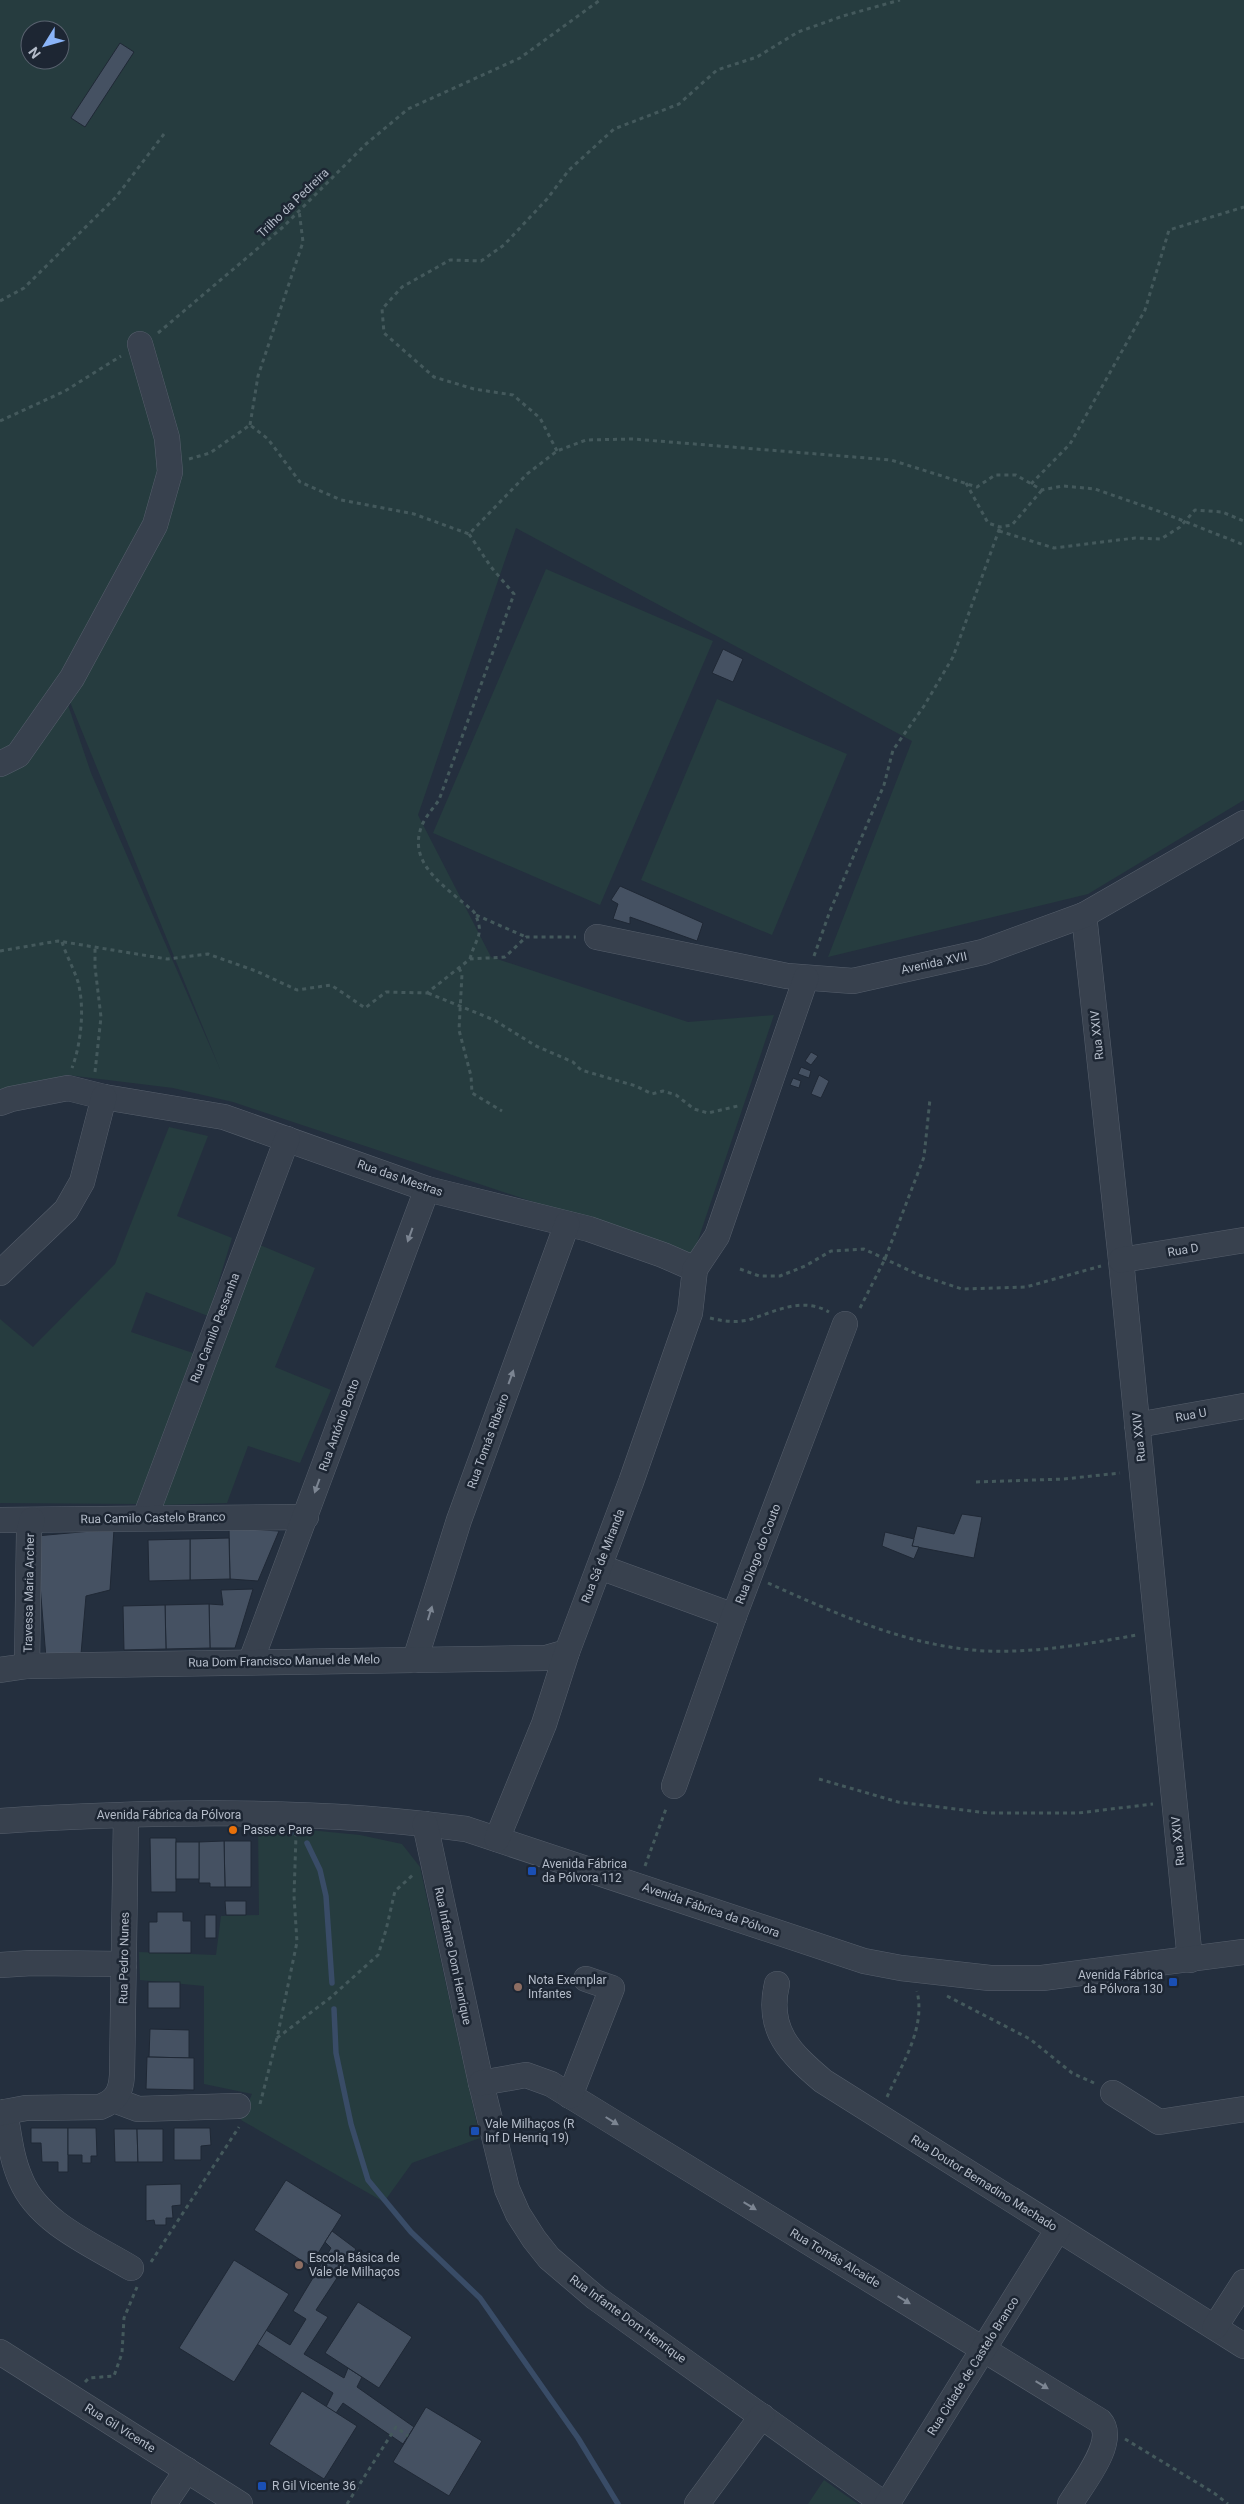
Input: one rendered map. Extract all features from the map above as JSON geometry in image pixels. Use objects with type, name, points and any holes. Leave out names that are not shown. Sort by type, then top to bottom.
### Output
[{"type":"street","points":[[0,764],[18,755],[72,678],[155,525],[170,472],[169,459],[167,438],[140,344]]},
{"type":"street","name":"Avenida XVII","points":[[597,937],[797,977],[854,980],[983,952],[1084,915],[1244,824]]},
{"type":"street","name":"Rua XXIV","points":[[1084,915],[1121,1260],[1190,1960]]},
{"type":"street","points":[[694,1269],[717,1236],[764,1096],[797,977]]},
{"type":"street","points":[[0,1103],[11,1099],[68,1088],[98,1096],[82,1182],[66,1210],[0,1272]]},
{"type":"street","name":"Rua das Mestras","points":[[98,1096],[224,1117],[427,1189],[567,1224],[663,1255],[694,1269]]},
{"type":"street","name":"Rua Camilo Pessanha","points":[[145,1518],[287,1138]]},
{"type":"street","name":"Rua António Botto","points":[[251,1661],[427,1189]]},
{"type":"street","name":"Rua Tomás Ribeiro","points":[[415,1660],[459,1520],[567,1224]]},
{"type":"street","name":"Rua D","points":[[1121,1260],[1244,1240]]},
{"type":"street","name":"Rua Sá de Miranda","points":[[497,1839],[544,1724],[567,1652],[600,1566],[690,1313],[694,1269]]},
{"type":"street","name":"Rua Diogo do Couto","points":[[674,1786],[734,1616],[845,1324]]},
{"type":"street","name":"Rua U","points":[[1137,1425],[1244,1406]]},
{"type":"street","name":"Rua Camilo Castelo Branco","points":[[0,1520],[306,1517]]},
{"type":"street","name":"Travessa Maria Archer","points":[[27,1666],[29,1532],[32,1520]]},
{"type":"street","points":[[600,1566],[734,1616]]},
{"type":"street","name":"Rua Dom Francisco Manuel de Melo","points":[[0,1670],[27,1666],[251,1661],[546,1658],[567,1652]]},
{"type":"street","name":"Avenida Fábrica da Pólvora","points":[[0,1821],[126,1814],[198,1813],[297,1816],[425,1824],[466,1829],[864,1961],[912,1969],[990,1978],[1042,1978],[1244,1952]]},
{"type":"street","name":"Rua Pedro Nunes","points":[[114,2100],[121,2086],[126,1814]]},
{"type":"street","name":"Rua Infante Dom Henrique","points":[[425,1824],[481,2083],[507,2189],[518,2214],[549,2258],[596,2298],[885,2504]]},
{"type":"street","points":[[0,1965],[32,1963],[124,1964]]},
{"type":"street","points":[[570,2096],[612,1988],[586,1979]]},
{"type":"street","name":"Rua Doutor Bernadino Machado","points":[[776,1984],[773,2013],[777,2029],[786,2045],[800,2062],[823,2081],[1244,2346]]},
{"type":"street","name":"Rua Tomás Alcaide","points":[[481,2083],[526,2075],[551,2084],[984,2349],[1089,2414],[1106,2427]]},
{"type":"street","points":[[1113,2093],[1159,2122],[1244,2109]]},
{"type":"street","points":[[139,2274],[61,2224],[44,2212],[32,2199],[21,2180],[2,2112],[26,2108],[100,2107],[114,2100],[138,2109],[245,2113]]},
{"type":"street","name":"Rua Cidade de Castelo Branco","points":[[885,2504],[1058,2229]]},
{"type":"street","points":[[1216,2328],[1244,2282]]},
{"type":"street","name":"Rua Gil Vicente","points":[[0,2352],[240,2504]]},
{"type":"street","points":[[697,2504],[762,2416]]},
{"type":"street","points":[[1070,2504],[1102,2450],[1107,2437],[1106,2427]]},
{"type":"street","points":[[164,2504],[187,2470]]},
{"type":"path","name":"Trilho da Pedreira","points":[[0,420],[65,391],[155,335],[299,210],[366,144],[408,109],[520,58],[600,0]]},
{"type":"path","points":[[556,451],[540,418],[513,394],[474,389],[434,377],[384,332],[382,310],[402,287],[450,260],[481,261],[504,245],[547,199],[569,170],[614,129],[679,104],[717,70],[756,57],[798,32],[843,16],[900,0]]},
{"type":"path","points":[[0,301],[24,288],[116,197],[164,134]]},
{"type":"path","points":[[1031,484],[1070,444],[1145,310],[1170,230],[1244,206]]},
{"type":"path","points":[[169,459],[184,460],[210,453],[250,425],[258,376],[303,242],[299,210]]},
{"type":"path","points":[[250,425],[268,439],[300,482],[340,500],[414,514],[469,534],[491,568],[514,594],[439,800],[423,823],[418,851],[424,866],[476,915],[526,937],[597,937]]},
{"type":"path","points":[[469,534],[527,474],[556,451],[586,440],[643,440],[891,460],[977,487],[996,475],[1016,475],[1042,490],[1064,486],[1095,488],[1244,545]]},
{"type":"path","points":[[966,483],[988,523],[1054,548],[1135,538],[1161,539],[1185,521],[1195,510],[1222,512],[1244,521]]},
{"type":"path","points":[[1000,529],[1012,525],[1042,490]]},
{"type":"path","points":[[797,977],[830,912],[884,785],[893,750],[924,706],[952,657],[1000,529]]},
{"type":"path","points":[[427,993],[470,959],[481,932],[476,915]]},
{"type":"path","points":[[470,959],[504,957],[526,937]]},
{"type":"path","points":[[62,942],[78,983],[81,1017],[80,1047],[71,1069],[68,1088]]},
{"type":"path","points":[[0,951],[62,942],[168,959],[208,954],[256,971],[297,990],[331,985],[366,1008],[386,992],[427,993],[459,1004],[494,1020],[536,1046],[573,1062],[581,1070],[636,1086],[652,1094],[663,1091],[676,1095],[694,1109],[708,1113],[728,1110],[764,1096]]},
{"type":"path","points":[[96,947],[95,967],[101,1017],[98,1096]]},
{"type":"path","points":[[459,968],[462,974],[459,1004],[460,1030],[472,1076],[472,1092],[502,1111]]},
{"type":"path","points":[[690,1313],[726,1322],[746,1320],[783,1306],[806,1304],[827,1310],[845,1324],[862,1305],[885,1259],[924,1157],[930,1099]]},
{"type":"path","points":[[740,1269],[759,1276],[780,1276],[805,1266],[831,1251],[864,1248],[919,1275],[962,1289],[1026,1287],[1121,1260]]},
{"type":"path","points":[[976,1482],[1064,1479],[1142,1471]]},
{"type":"path","points":[[750,1575],[877,1629],[942,1645],[985,1650],[1067,1647],[1157,1631]]},
{"type":"path","points":[[819,1779],[898,1802],[988,1813],[1078,1813],[1174,1802]]},
{"type":"path","points":[[638,1886],[674,1786]]},
{"type":"path","points":[[74,2399],[89,2378],[114,2376],[122,2353],[124,2318],[139,2274],[245,2113],[262,2102],[297,1942],[294,1896],[297,1816]]},
{"type":"path","points":[[277,2038],[330,1998],[378,1954],[386,1930],[394,1891],[432,1859]]},
{"type":"path","points":[[878,2116],[917,2031],[921,2007],[912,1969]]},
{"type":"path","points":[[940,1990],[954,2001],[1030,2039],[1072,2073],[1113,2093]]},
{"type":"path","points":[[348,2504],[396,2427],[408,2436]]},
{"type":"path","points":[[1106,2427],[1214,2493],[1228,2504]]},
{"type":"green space","points":[[0,0],[1244,0],[1244,800],[1088,894],[828,957],[912,741],[516,528],[418,815],[491,957],[688,1022],[774,1015],[693,1255],[233,1102],[173,1088],[67,1075],[0,1091]],"holes":[[[59,675],[220,1069],[91,773]]]},
{"type":"green space","points":[[546,569],[713,641],[600,905],[433,833]]},
{"type":"green space","points":[[717,699],[847,754],[772,935],[641,880]]},
{"type":"green space","points":[[169,1127],[208,1136],[177,1216],[232,1238],[208,1316],[146,1292],[131,1332],[193,1353],[138,1504],[0,1503],[0,1319],[33,1347],[115,1264]]},
{"type":"green space","points":[[260,1245],[315,1268],[275,1367],[331,1390],[300,1463],[248,1446],[227,1503],[162,1505]]},
{"type":"green space","points":[[258,1825],[360,1835],[402,1844],[420,1867],[480,2138],[412,2163],[384,2202],[241,2120],[252,2094],[204,2084],[204,1986],[140,1980],[139,1952],[216,1955],[221,1916],[259,1915]]},
{"type":"green space","points":[[824,2480],[858,2504],[808,2504]]},
{"type":"building","points":[[120,43],[134,52],[85,127],[71,118]]},
{"type":"building","points":[[723,649],[743,659],[733,682],[712,673]]},
{"type":"building","points":[[620,886],[703,923],[697,941],[630,917],[630,924],[613,919],[618,904],[611,900]]},
{"type":"building","points":[[811,1052],[818,1056],[811,1065],[805,1061]]},
{"type":"building","points":[[801,1067],[811,1071],[809,1078],[798,1074]]},
{"type":"building","points":[[819,1075],[829,1081],[821,1098],[811,1094]]},
{"type":"building","points":[[793,1078],[801,1081],[799,1088],[790,1085]]},
{"type":"building","points":[[962,1514],[982,1517],[974,1558],[912,1546],[917,1526],[954,1534]]},
{"type":"building","points":[[229,1528],[279,1531],[258,1581],[230,1579]]},
{"type":"building","points":[[114,1529],[110,1590],[86,1596],[81,1654],[46,1658],[36,1536]]},
{"type":"building","points":[[885,1532],[914,1539],[912,1546],[919,1547],[914,1559],[882,1546]]},
{"type":"building","points":[[229,1538],[230,1579],[190,1580],[190,1539]]},
{"type":"building","points":[[190,1539],[190,1580],[149,1581],[148,1540]]},
{"type":"building","points":[[253,1589],[235,1648],[210,1648],[209,1604],[223,1605],[221,1590]]},
{"type":"building","points":[[209,1604],[210,1648],[166,1649],[165,1605]]},
{"type":"building","points":[[165,1605],[166,1649],[124,1650],[123,1606]]},
{"type":"building","points":[[150,1838],[176,1838],[176,1892],[151,1892]]},
{"type":"building","points":[[224,1841],[251,1841],[251,1887],[225,1887]]},
{"type":"building","points":[[224,1841],[225,1887],[210,1887],[210,1883],[199,1883],[199,1842]]},
{"type":"building","points":[[176,1842],[199,1842],[199,1879],[176,1879]]},
{"type":"building","points":[[225,1901],[246,1901],[246,1915],[226,1915]]},
{"type":"building","points":[[157,1912],[183,1912],[183,1921],[191,1921],[191,1953],[149,1953],[149,1922],[157,1922]]},
{"type":"building","points":[[205,1915],[216,1915],[216,1938],[205,1938]]},
{"type":"building","points":[[148,1982],[180,1982],[180,2008],[148,2008]]},
{"type":"building","points":[[150,2029],[189,2030],[189,2058],[149,2057]]},
{"type":"building","points":[[147,2057],[194,2058],[194,2090],[146,2089]]},
{"type":"building","points":[[31,2128],[68,2128],[68,2172],[58,2172],[58,2162],[42,2162],[41,2143],[31,2143]]},
{"type":"building","points":[[68,2128],[96,2128],[97,2156],[91,2156],[91,2163],[82,2163],[82,2155],[68,2155]]},
{"type":"building","points":[[174,2128],[210,2128],[211,2145],[201,2146],[201,2160],[174,2160]]},
{"type":"building","points":[[114,2129],[137,2129],[138,2162],[115,2162]]},
{"type":"building","points":[[137,2129],[163,2129],[163,2162],[138,2162]]},
{"type":"building","points":[[286,2180],[342,2215],[310,2266],[254,2230]]},
{"type":"building","points":[[181,2184],[181,2205],[172,2206],[173,2218],[166,2218],[166,2225],[155,2225],[154,2220],[146,2221],[146,2185]]},
{"type":"building","points":[[332,2231],[356,2249],[316,2310],[328,2317],[304,2354],[344,2378],[348,2368],[362,2377],[357,2387],[414,2427],[403,2444],[343,2403],[336,2413],[326,2407],[333,2393],[257,2344],[266,2330],[290,2345],[306,2319],[293,2311],[331,2248],[325,2242]]},
{"type":"building","points":[[234,2260],[289,2294],[234,2382],[179,2348]]},
{"type":"building","points":[[358,2302],[412,2337],[379,2388],[325,2353]]},
{"type":"building","points":[[302,2391],[357,2426],[324,2479],[269,2444]]},
{"type":"building","points":[[426,2407],[482,2441],[449,2496],[393,2462]]},
{"type":"waterway","points":[[277,1825],[291,1833]]},
{"type":"waterway","points":[[307,1843],[320,1870],[326,1896],[332,1983]]},
{"type":"waterway","points":[[334,2009],[336,2053],[351,2124],[368,2180],[411,2232],[480,2298],[578,2438],[618,2504]]},
{"type":"place","name":"Passe e Pare","points":[[233,1830]]},
{"type":"place","name":"Avenida Fábrica da Pólvora 112","points":[[532,1871]]},
{"type":"place","name":"Avenida Fábrica da Pólvora 130","points":[[1173,1982]]},
{"type":"place","name":"Nota Exemplar Infantes","points":[[518,1987]]},
{"type":"place","name":"Vale Milhaços (R Inf D Henriq 19)","points":[[475,2131]]},
{"type":"place","name":"Escola Básica de Vale de Milhaços","points":[[299,2265]]},
{"type":"place","name":"R Gil Vicente 36","points":[[262,2486]]}]
